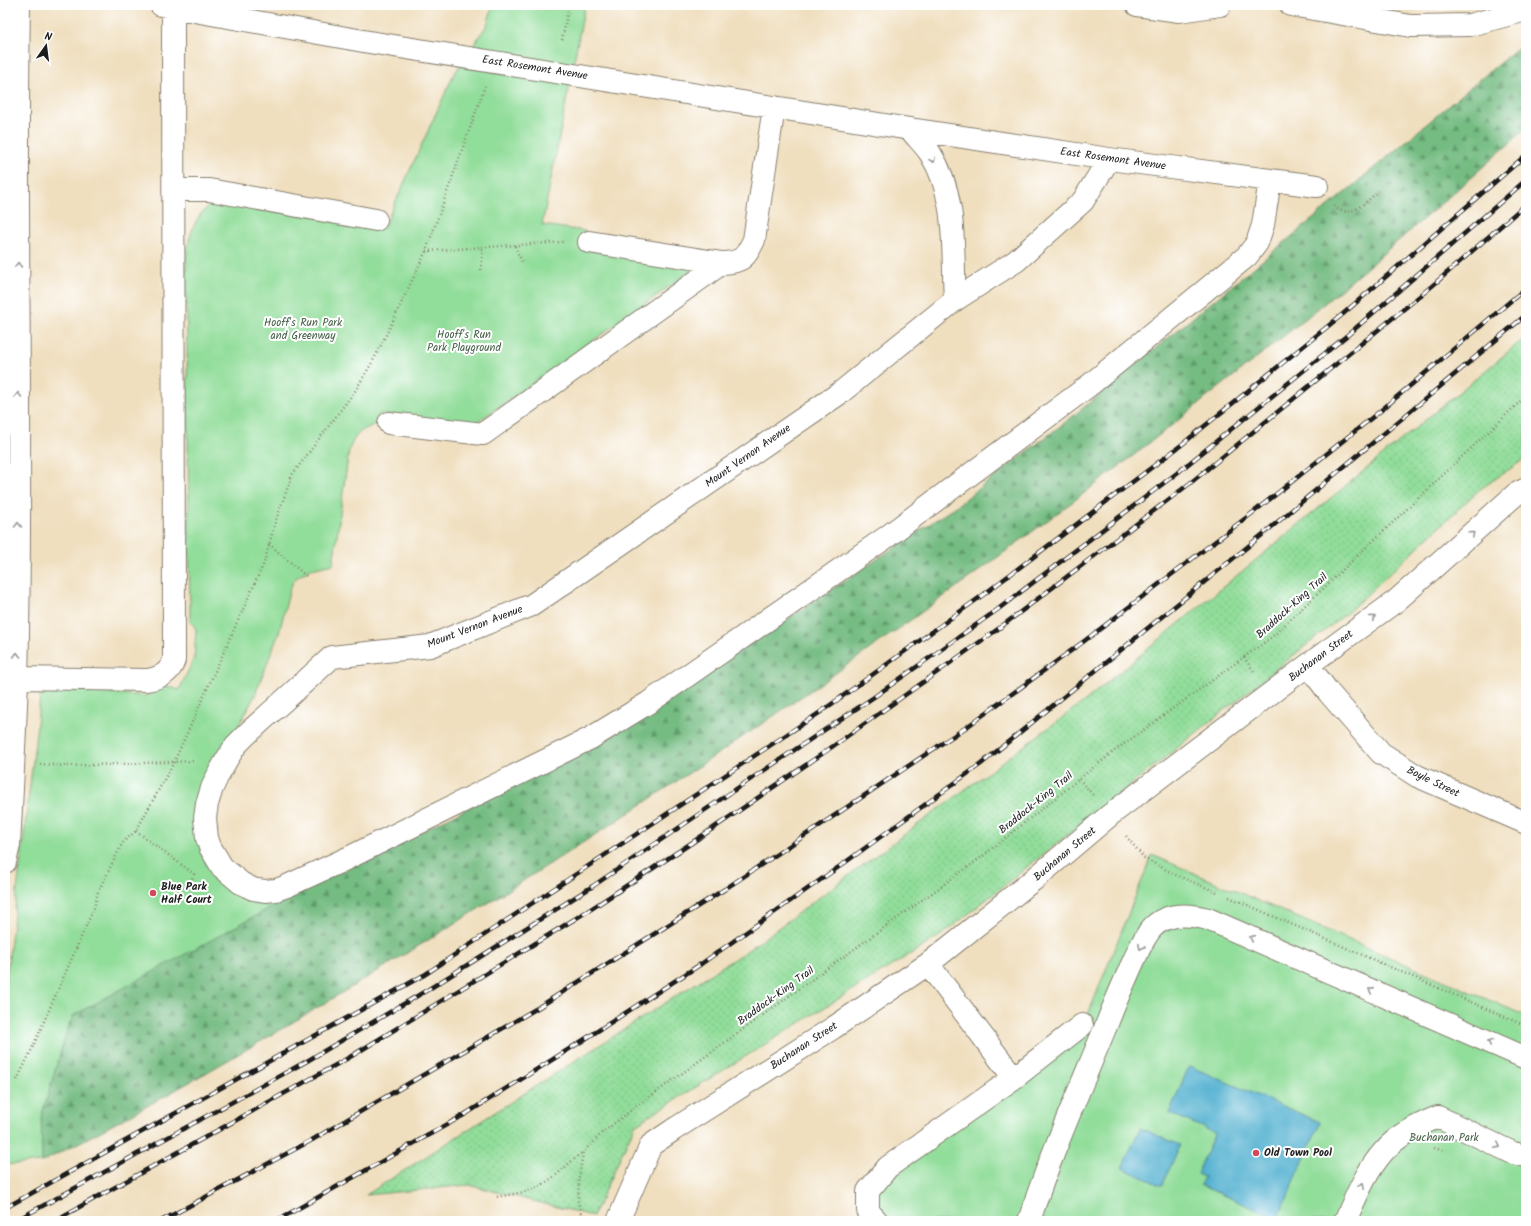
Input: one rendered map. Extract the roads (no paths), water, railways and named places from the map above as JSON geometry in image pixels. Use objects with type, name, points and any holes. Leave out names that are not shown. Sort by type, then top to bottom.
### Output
[{"type":"street","points":[[5,862],[8,845],[17,678],[12,454],[11,70],[19,5]]},
{"type":"street","points":[[1137,5],[1179,11],[1220,5]]},
{"type":"street","points":[[1291,5],[1410,26],[1470,25],[1526,10]]},
{"type":"street","points":[[17,678],[147,680],[154,679],[168,672],[174,660],[174,190],[169,6]]},
{"type":"street","name":"East Rosemont Avenue","points":[[169,6],[369,42],[910,129],[1109,159],[1317,186]]},
{"type":"street","points":[[589,242],[722,263],[735,262],[746,255],[754,240],[774,107]]},
{"type":"street","points":[[910,129],[930,153],[942,179],[950,202],[955,300]]},
{"type":"street","name":"Mount Vernon Avenue","points":[[1109,159],[1083,201],[1016,261],[955,300],[840,393],[532,605],[430,646],[332,657],[236,745],[219,773],[207,804],[206,818],[207,838],[210,847],[222,867],[230,875],[253,889],[265,891],[276,890],[288,886],[591,738],[648,702],[888,536],[1091,384],[1247,256],[1256,243],[1263,225],[1270,180]]},
{"type":"street","points":[[174,190],[209,190],[376,220]]},
{"type":"street","points":[[389,423],[483,434],[722,263]]},
{"type":"street","name":"Buchanan Street","points":[[618,1221],[651,1146],[673,1130],[833,1028],[928,964],[1032,881],[1110,815],[1308,665],[1396,601],[1516,494],[1526,490]]},
{"type":"street","name":"Boyle Street","points":[[1308,665],[1329,693],[1381,753],[1416,776],[1526,823]]},
{"type":"street","points":[[1029,1221],[1043,1180],[1124,981],[1142,943],[1152,928],[1165,918],[1180,915],[1194,915],[1208,919],[1526,1058]]},
{"type":"street","points":[[928,964],[1014,1078]]},
{"type":"street","points":[[877,1221],[868,1211],[868,1191],[888,1167],[1014,1078],[1082,1025]]},
{"type":"street","points":[[1345,1221],[1370,1170],[1384,1151],[1401,1136],[1418,1125],[1438,1117],[1514,1154],[1526,1156]]},
{"type":"water","name":"Old Town Pool","points":[[1189,1066],[1320,1122],[1278,1219],[1200,1185],[1204,1177],[1197,1174],[1215,1133],[1169,1113]]},
{"type":"water","points":[[1140,1128],[1180,1145],[1162,1186],[1122,1168]]},
{"type":"railway","points":[[5,1208],[424,975],[822,711],[983,595],[1180,446],[1343,314],[1526,155]]},
{"type":"railway","points":[[15,1221],[307,1061],[429,989],[593,886],[874,697],[997,610],[1177,473],[1350,333],[1526,180]]},
{"type":"railway","points":[[54,1221],[350,1057],[591,909],[822,754],[998,629],[1189,484],[1432,286],[1526,204]]},
{"type":"railway","points":[[161,1221],[312,1140],[539,1007],[725,889],[968,726],[1083,642],[1255,511],[1379,412],[1526,288]]},
{"type":"railway","points":[[276,1221],[464,1115],[701,964],[981,764],[1262,535],[1526,315]]},
{"type":"place","name":"Blue Park Half Court","points":[[153,893]]},
{"type":"place","name":"Old Town Pool","points":[[1256,1153]]},
{"type":"park label","name":"Hooff's Run Park and Greenway","points":[[303,329]]},
{"type":"park label","name":"Hooff's Run Park Playground","points":[[464,341]]},
{"type":"park label","name":"Buchanan Park","points":[[1444,1138]]}]
